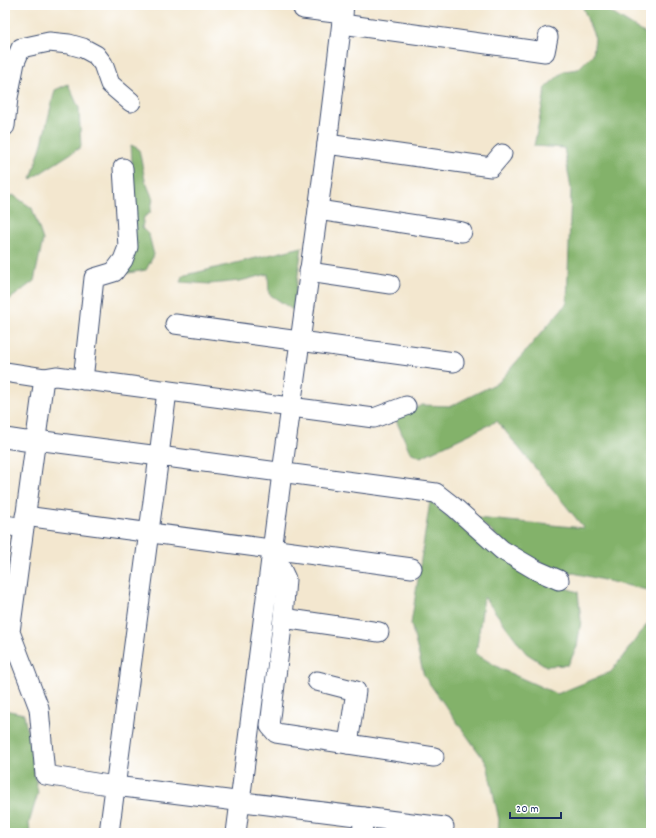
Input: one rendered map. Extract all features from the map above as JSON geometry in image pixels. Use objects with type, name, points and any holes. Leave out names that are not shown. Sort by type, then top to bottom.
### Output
[{"type":"street","points":[[303,9],[343,14],[545,52],[548,37]]},
{"type":"street","points":[[236,833],[343,14]]},
{"type":"street","points":[[5,126],[8,98],[15,62],[21,48],[49,42],[69,44],[83,48],[96,55],[102,64],[110,84],[131,102]]},
{"type":"street","points":[[327,144],[491,167],[502,154]]},
{"type":"street","points":[[83,380],[94,278],[114,272],[123,260],[128,247],[123,168]]},
{"type":"street","points":[[318,210],[462,232]]},
{"type":"street","points":[[309,272],[390,284]]},
{"type":"street","points":[[175,324],[454,362]]},
{"type":"street","points":[[5,372],[44,378],[56,376],[374,418],[406,406]]},
{"type":"street","points":[[44,378],[10,632],[39,708],[44,775],[115,786],[240,801],[363,825],[444,827]]},
{"type":"street","points":[[109,833],[167,391]]},
{"type":"street","points":[[5,438],[25,441],[36,440],[436,493],[502,550],[536,570],[559,580]]},
{"type":"street","points":[[5,525],[25,522],[149,532],[412,568]]},
{"type":"street","points":[[272,549],[286,579],[283,618],[270,726],[276,733],[434,757]]},
{"type":"street","points":[[283,618],[379,632]]},
{"type":"street","points":[[317,682],[356,691],[348,744]]},
{"type":"green space","points":[[582,5],[599,5],[649,36],[651,39],[651,591],[552,568],[507,545],[476,518],[584,528],[497,421],[421,457],[410,452],[395,418],[422,405],[451,406],[499,382],[567,303],[571,189],[564,148],[534,146],[546,87],[564,71],[578,69],[593,54],[595,38]]},
{"type":"green space","points":[[68,84],[79,108],[81,147],[31,179],[42,143],[55,90]]},
{"type":"green space","points":[[131,145],[139,149],[145,180],[153,199],[150,213],[144,217],[142,228],[149,235],[154,255],[146,270],[123,274],[132,162]]},
{"type":"green space","points":[[13,195],[32,208],[43,240],[34,281],[5,303],[5,199]]},
{"type":"green space","points":[[302,247],[293,310],[269,294],[268,274],[240,281],[210,284],[180,282],[182,276]]},
{"type":"green space","points":[[430,501],[481,544],[546,582],[578,592],[581,621],[577,647],[568,665],[546,666],[526,653],[484,597],[476,654],[503,670],[557,694],[611,672],[651,619],[651,833],[498,833],[499,820],[487,764],[424,676],[411,624]]},
{"type":"green space","points":[[5,710],[24,714],[38,793],[29,823],[30,833],[5,833]]}]
